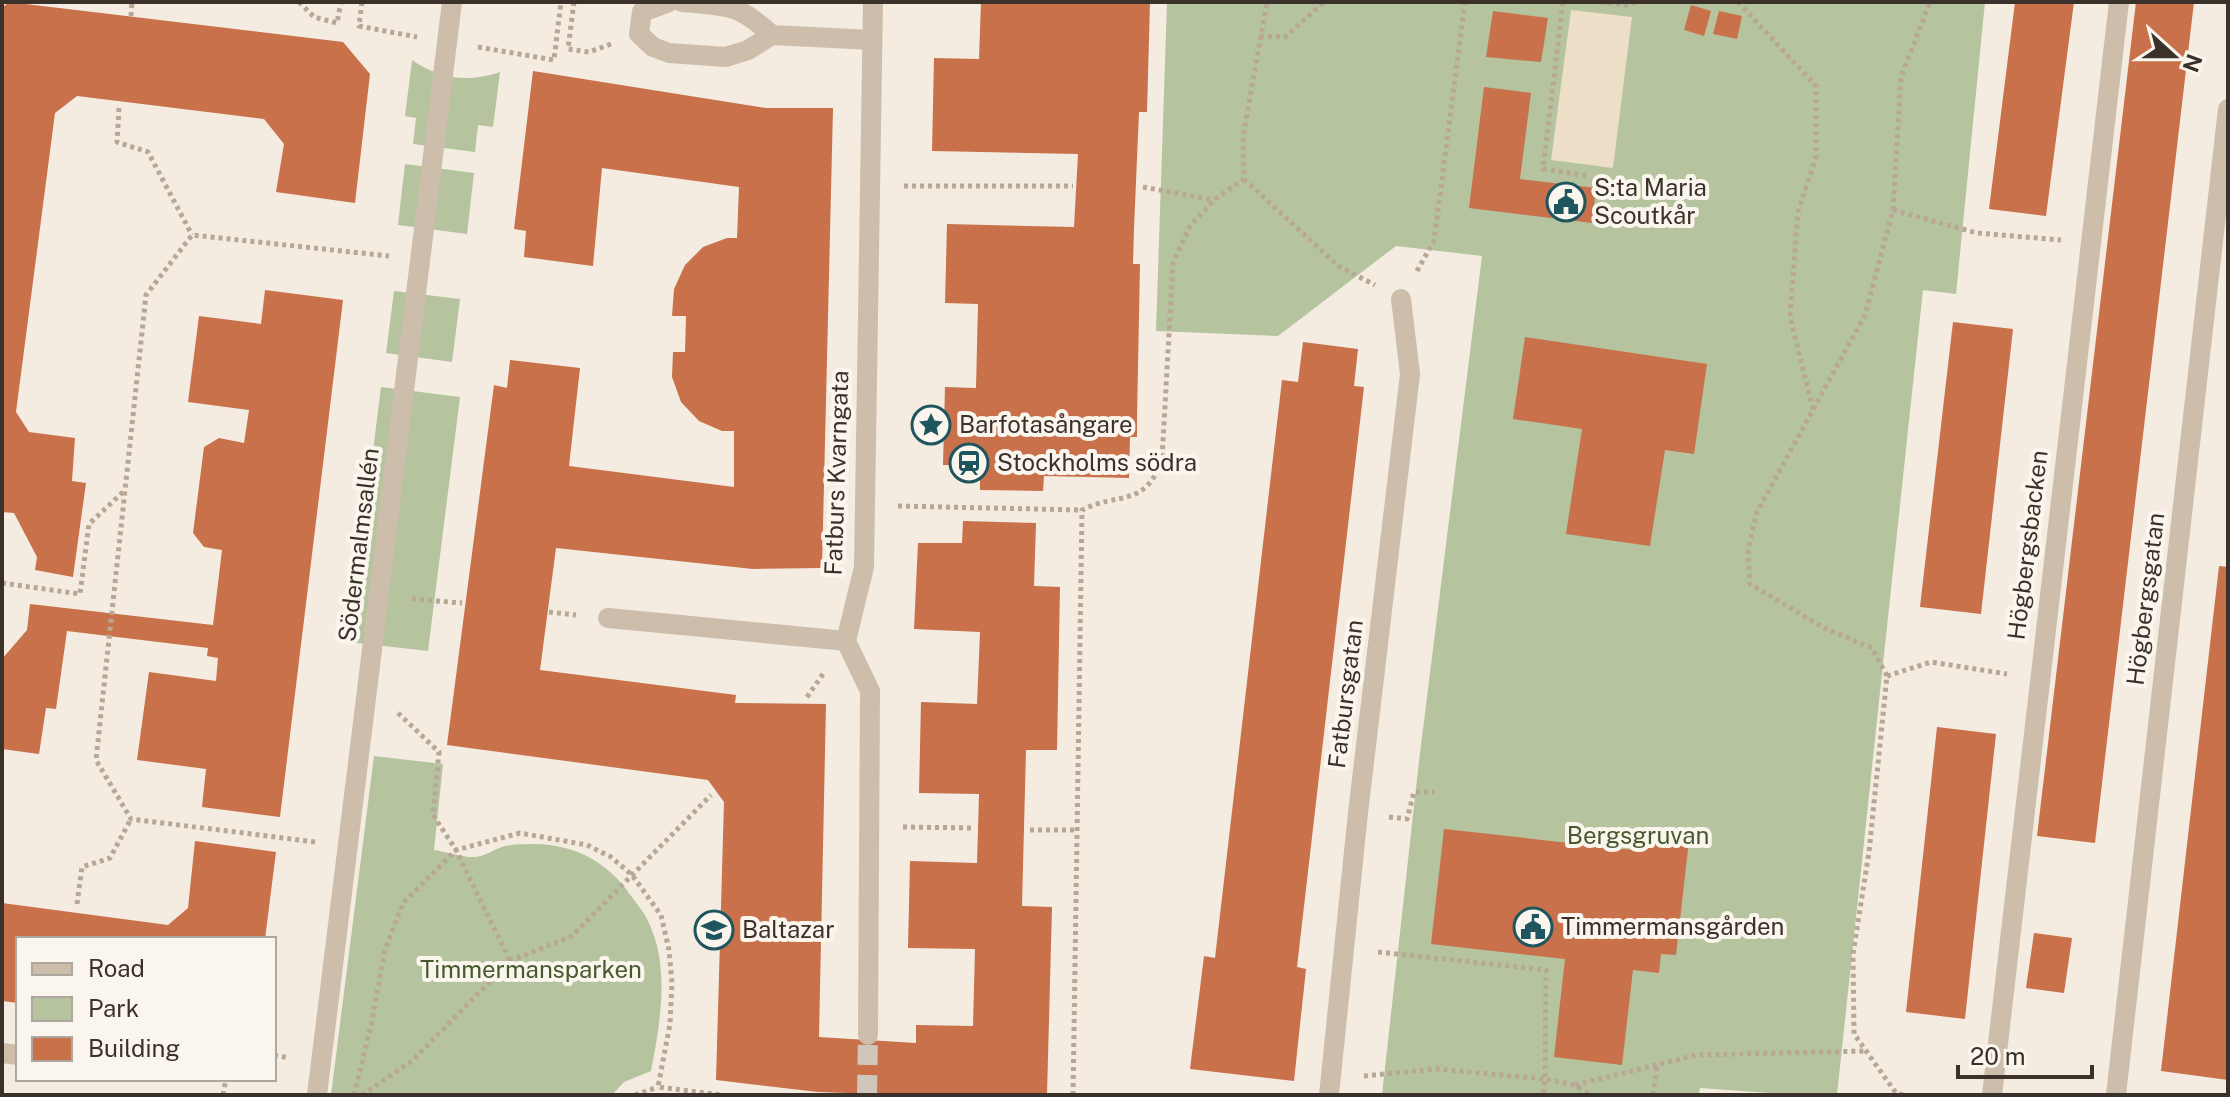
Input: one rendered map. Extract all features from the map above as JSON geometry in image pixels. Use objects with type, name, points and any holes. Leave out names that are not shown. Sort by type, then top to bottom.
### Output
[{"type":"street","name":"Södermalmsallén","points":[[317,1095],[452,2]]},
{"type":"street","points":[[669,2],[642,12],[639,34],[653,47],[669,53],[726,57],[748,50],[772,35],[872,40]]},
{"type":"street","points":[[682,2],[732,7],[753,18],[772,35]]},
{"type":"street","name":"Fatburs Kvarngata","points":[[846,641],[864,567],[873,2]]},
{"type":"street","name":"Högbergsbacken","points":[[1992,1095],[2119,2]]},
{"type":"street","name":"Högbergsgatan","points":[[2116,1095],[2228,109]]},
{"type":"street","name":"Fatbursgatan","points":[[1330,1087],[1358,813],[1410,374],[1401,299]]},
{"type":"street","points":[[608,618],[846,641],[870,691],[868,1035]]},
{"type":"path","points":[[131,16],[132,2]]},
{"type":"path","points":[[299,2],[314,17],[337,23],[341,2]]},
{"type":"path","points":[[359,26],[362,2]]},
{"type":"path","points":[[554,60],[561,2]]},
{"type":"path","points":[[574,2],[568,49],[589,52],[639,34]]},
{"type":"path","points":[[1267,2],[1243,137],[1244,179],[1338,266],[1401,299],[1434,241],[1465,2]]},
{"type":"path","points":[[1260,36],[1285,37],[1324,2]]},
{"type":"path","points":[[1563,2],[1543,169],[1589,176]]},
{"type":"path","points":[[1600,2],[1627,5],[1637,2]]},
{"type":"path","points":[[1738,2],[1816,86],[1816,157],[1798,212],[1790,317],[1813,411]]},
{"type":"path","points":[[1903,1095],[1896,1093],[1854,1034],[1853,954],[1869,852],[1887,676],[1872,648],[1824,628],[1750,584],[1748,549],[1757,512],[1865,315],[1893,210],[1901,77],[1930,2]]},
{"type":"path","points":[[119,108],[117,142],[148,152],[192,235]]},
{"type":"path","points":[[865,506],[1082,510],[1098,502],[1129,499],[1156,476],[1162,459],[1173,263],[1190,226],[1214,200],[1244,179]]},
{"type":"path","points":[[871,186],[1073,186]]},
{"type":"path","points":[[1143,187],[1214,200]]},
{"type":"path","points":[[1893,210],[1977,233],[2030,237]]},
{"type":"path","points":[[192,235],[349,252]]},
{"type":"path","points":[[131,819],[96,760],[146,295],[192,235]]},
{"type":"path","points":[[2,583],[80,594],[89,524],[125,490]]},
{"type":"path","points":[[1073,1095],[1082,510]]},
{"type":"path","points":[[379,596],[462,603]]},
{"type":"path","points":[[1887,676],[1931,662],[2039,678]]},
{"type":"path","points":[[368,685],[439,752],[433,815],[456,850],[510,961]]},
{"type":"path","points":[[1407,819],[1414,792],[1435,792]]},
{"type":"path","points":[[362,1095],[412,1061],[510,961],[572,936],[711,795]]},
{"type":"path","points":[[131,819],[277,837]]},
{"type":"path","points":[[77,904],[82,867],[110,858],[131,819]]},
{"type":"path","points":[[870,826],[975,828]]},
{"type":"path","points":[[1030,830],[1076,830]]},
{"type":"path","points":[[354,1095],[385,950],[403,903],[456,850],[520,833],[587,845],[611,857],[632,875],[661,915],[672,983],[670,1024],[658,1087]]},
{"type":"path","points":[[1345,948],[1546,970],[1543,1095]]},
{"type":"path","points":[[1574,1085],[1697,1055],[1866,1051]]},
{"type":"path","points":[[1653,1095],[1657,1065]]},
{"type":"path","points":[[1330,1087],[1437,1069],[1545,1079],[1574,1085],[1591,1095]]},
{"type":"path","points":[[635,1095],[658,1087],[721,1095]]},
{"type":"green space","name":"Bergsgruvan","points":[[1167,2],[1985,2],[1956,294],[1923,290],[1837,1095],[1700,1088],[1699,1095],[1382,1095],[1419,761],[1482,256],[1396,246],[1278,336],[1156,331]]},
{"type":"green space","points":[[412,60],[454,77],[500,72],[493,127],[478,125],[475,152],[413,144],[416,118],[405,116]]},
{"type":"green space","points":[[405,164],[474,173],[467,234],[398,225]]},
{"type":"green space","points":[[394,291],[460,299],[452,362],[386,353]]},
{"type":"green space","points":[[381,387],[460,397],[428,651],[349,642]]},
{"type":"green space","name":"Timmermansparken","points":[[374,756],[443,764],[434,850],[476,857],[509,845],[563,847],[598,862],[617,879],[647,919],[659,956],[660,1014],[651,1071],[624,1082],[612,1095],[331,1095]]},
{"type":"shaded area","points":[[1571,10],[1632,17],[1613,168],[1551,160]]},
{"type":"building","points":[[9,2],[343,42],[370,74],[355,203],[276,192],[284,144],[264,119],[77,96],[55,113],[16,412],[29,432],[75,438],[72,481],[86,483],[73,577],[35,570],[37,557],[14,513],[2,512],[2,8]]},
{"type":"building","points":[[981,2],[1150,2],[1147,112],[1139,112],[1134,228],[1133,264],[1140,264],[1137,437],[1130,437],[1129,478],[1044,476],[1043,491],[980,490],[980,465],[943,465],[945,387],[976,388],[978,304],[945,303],[947,224],[1074,227],[1078,154],[932,151],[934,58],[979,59]]},
{"type":"building","points":[[2015,2],[2074,2],[2046,216],[1989,209]]},
{"type":"building","points":[[2136,2],[2194,2],[2095,843],[2037,836]]},
{"type":"building","points":[[1691,5],[1711,11],[1704,36],[1684,30]]},
{"type":"building","points":[[1493,11],[1548,18],[1541,62],[1486,57]]},
{"type":"building","points":[[1719,11],[1742,16],[1737,39],[1713,34]]},
{"type":"building","points":[[533,71],[766,108],[833,108],[822,568],[753,569],[556,548],[540,670],[736,695],[735,703],[826,704],[819,1037],[916,1043],[916,1025],[973,1026],[975,949],[908,948],[910,861],[977,863],[979,794],[919,793],[921,702],[977,704],[980,632],[914,629],[918,543],[962,543],[963,521],[1036,523],[1034,586],[1060,587],[1057,750],[1026,750],[1022,906],[1052,907],[1047,1095],[818,1092],[716,1080],[724,802],[708,780],[447,745],[494,385],[507,388],[510,360],[580,368],[569,466],[734,487],[734,431],[722,431],[699,421],[681,402],[672,377],[673,352],[685,352],[686,316],[672,316],[674,289],[685,265],[703,247],[727,238],[737,238],[739,187],[602,168],[593,266],[524,257],[526,231],[514,229]]},
{"type":"building","points":[[1484,87],[1531,93],[1520,179],[1596,188],[1592,223],[1469,208]]},
{"type":"building","points":[[265,290],[343,300],[280,817],[202,807],[206,769],[137,760],[149,672],[216,681],[218,658],[207,656],[208,648],[67,631],[56,709],[46,708],[39,754],[2,749],[2,659],[27,630],[30,604],[213,625],[222,550],[204,547],[193,533],[204,447],[219,438],[244,443],[249,410],[188,402],[199,316],[261,324]]},
{"type":"building","points":[[1953,322],[2013,329],[1981,614],[1920,607]]},
{"type":"building","points":[[1525,337],[1707,364],[1694,454],[1665,450],[1650,546],[1566,534],[1582,429],[1513,419]]},
{"type":"building","points":[[1303,342],[1358,349],[1354,386],[1364,387],[1297,967],[1306,969],[1294,1081],[1190,1069],[1204,956],[1215,958],[1282,380],[1298,382]]},
{"type":"building","points":[[2219,566],[2228,567],[2228,1080],[2161,1071]]},
{"type":"building","points":[[1937,727],[1996,734],[1965,1019],[1906,1012]]},
{"type":"building","points":[[1444,829],[1633,850],[1635,834],[1689,840],[1676,955],[1661,954],[1659,973],[1633,970],[1622,1065],[1554,1057],[1565,959],[1431,944]]},
{"type":"building","points":[[195,841],[276,852],[265,937],[16,937],[16,1003],[2,1001],[2,903],[168,925],[188,908]]},
{"type":"building","points":[[2034,933],[2072,938],[2064,993],[2026,988]]},
{"type":"tunnel","points":[[867,1095],[868,1035]]},
{"type":"place","name":"S:ta Maria Scoutkår","points":[[1566,202]]},
{"type":"place","name":"Barfotasångare","points":[[931,425]]},
{"type":"place","name":"Stockholms södra","points":[[969,463]]},
{"type":"place","name":"Timmermansgården","points":[[1533,927]]},
{"type":"place","name":"Baltazar","points":[[714,930]]}]
